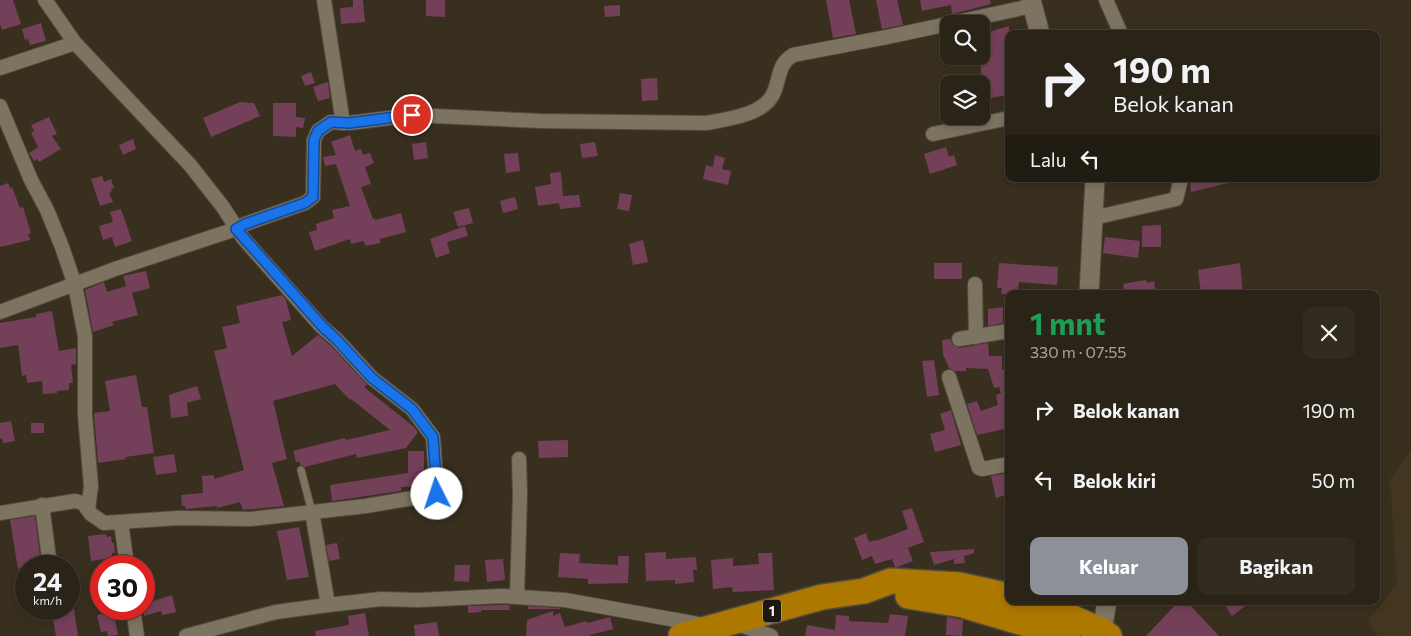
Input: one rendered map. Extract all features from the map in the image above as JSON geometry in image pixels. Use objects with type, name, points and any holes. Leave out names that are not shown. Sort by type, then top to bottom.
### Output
[{"type":"highway","name":"1","points":[[681,636],[822,597],[864,591],[891,581],[959,584],[1005,595]]},
{"type":"highway","name":"1","points":[[864,591],[1022,611],[1064,628],[1106,633]]},
{"type":"street","points":[[0,513],[42,505],[81,502],[96,518],[104,523],[178,518],[251,519],[437,494],[433,437],[412,409],[372,378],[322,326],[190,165],[75,43],[45,0]]},
{"type":"street","points":[[324,0],[343,123]]},
{"type":"street","points":[[1106,0],[1119,30]]},
{"type":"street","points":[[0,312],[130,263],[241,227],[274,213],[305,203],[313,197],[314,140],[318,131],[331,122],[343,123],[412,115],[541,121],[713,122],[756,110],[770,101],[775,91],[781,66],[786,59],[793,55],[887,37],[1031,3],[1039,30]]},
{"type":"street","points":[[0,68],[75,43]]},
{"type":"street","points":[[0,106],[31,180],[47,210],[75,285],[85,336],[85,415],[91,486],[88,510]]},
{"type":"street","points":[[933,134],[1005,119]]},
{"type":"street","points":[[1089,290],[1095,182]]},
{"type":"street","points":[[1092,218],[1176,199],[1180,182]]},
{"type":"street","points":[[975,284],[976,337]]},
{"type":"street","points":[[959,339],[1005,333]]},
{"type":"street","points":[[949,378],[979,468],[1005,465]]},
{"type":"street","points":[[517,597],[520,459]]},
{"type":"street","points":[[42,505],[49,555]]},
{"type":"street","points":[[312,512],[328,604]]},
{"type":"street","points":[[121,522],[126,555]]},
{"type":"street","points":[[186,636],[276,612],[328,604],[381,599],[418,600],[517,597],[565,600],[723,624],[771,636]]},
{"type":"street","points":[[1106,605],[1106,633]]},
{"type":"street","points":[[135,620],[137,636]]},
{"type":"lane","points":[[301,470],[312,512]]},
{"type":"shaded area","points":[[1411,450],[1411,636],[1378,636],[1368,620],[1397,585],[1390,480]]},
{"type":"building","points":[[0,0],[13,0],[21,24],[2,30],[0,24]]},
{"type":"building","points":[[353,0],[363,0],[365,22],[341,24],[340,8],[353,7]]},
{"type":"building","points":[[426,0],[445,0],[445,17],[426,16]]},
{"type":"building","points":[[826,0],[849,0],[856,34],[833,38]]},
{"type":"building","points":[[876,0],[897,0],[903,25],[882,29]]},
{"type":"building","points":[[920,0],[990,0],[991,4],[952,14],[951,5],[922,11]]},
{"type":"building","points":[[620,5],[620,16],[605,17],[604,6]]},
{"type":"building","points":[[41,23],[46,41],[30,45],[28,39],[25,40],[22,29]]},
{"type":"building","points":[[1009,26],[1009,30],[1005,30],[1005,95],[990,98],[990,75],[981,75],[981,65],[990,65],[990,32]]},
{"type":"building","points":[[311,72],[315,83],[305,86],[301,76]]},
{"type":"building","points":[[657,78],[658,100],[642,101],[641,79]]},
{"type":"building","points":[[328,82],[330,98],[318,101],[313,87]]},
{"type":"building","points":[[240,102],[254,103],[260,116],[211,137],[203,118]]},
{"type":"building","points":[[273,103],[296,103],[296,117],[305,118],[303,128],[296,127],[296,137],[273,136]]},
{"type":"building","points":[[49,117],[57,134],[52,136],[61,149],[39,162],[37,159],[34,161],[29,153],[38,147],[31,133],[34,131],[31,125]]},
{"type":"building","points":[[350,135],[355,151],[361,149],[363,155],[370,153],[374,163],[365,167],[371,184],[361,187],[373,219],[401,213],[406,232],[380,239],[380,243],[366,246],[363,241],[351,244],[350,239],[315,251],[309,232],[317,230],[316,224],[334,218],[332,210],[350,206],[336,164],[325,166],[323,157],[336,155],[331,142]]},
{"type":"building","points":[[133,139],[136,149],[123,155],[119,145]]},
{"type":"building","points":[[426,142],[428,158],[414,160],[412,144]]},
{"type":"building","points":[[595,142],[598,156],[582,158],[580,144]]},
{"type":"building","points":[[946,147],[949,157],[954,155],[957,165],[930,174],[924,154]]},
{"type":"building","points":[[518,153],[520,171],[506,173],[504,154]]},
{"type":"building","points":[[715,155],[725,158],[722,169],[731,171],[728,185],[703,179],[706,165],[713,167]]},
{"type":"building","points":[[561,172],[563,196],[579,195],[581,207],[560,209],[559,203],[538,206],[535,187],[551,184],[550,173]]},
{"type":"building","points":[[102,176],[104,182],[111,179],[114,188],[109,193],[113,202],[100,206],[91,179]]},
{"type":"building","points":[[1190,182],[1228,182],[1228,183],[1191,192]]},
{"type":"building","points":[[8,183],[10,188],[12,187],[20,208],[23,207],[31,233],[28,234],[30,240],[0,247],[0,186]]},
{"type":"building","points":[[620,193],[632,195],[629,211],[617,209]]},
{"type":"building","points":[[515,197],[518,209],[503,213],[500,201]]},
{"type":"building","points":[[469,208],[473,223],[458,227],[453,212]]},
{"type":"building","points":[[121,209],[132,241],[115,247],[112,237],[103,240],[99,226],[113,222],[110,212]]},
{"type":"building","points":[[1161,225],[1161,247],[1142,247],[1142,226]]},
{"type":"building","points":[[465,226],[468,236],[447,242],[450,253],[436,258],[430,239]]},
{"type":"building","points":[[1105,237],[1140,241],[1138,258],[1103,253]]},
{"type":"building","points":[[643,240],[648,262],[633,265],[629,244]]},
{"type":"building","points":[[934,263],[962,263],[962,279],[934,279]]},
{"type":"building","points":[[999,263],[1058,267],[1057,285],[1019,282],[1018,289],[1005,290],[1005,294],[1001,294],[1002,288],[997,288]]},
{"type":"building","points":[[1240,263],[1243,290],[1200,290],[1198,270]]},
{"type":"building","points":[[146,271],[150,288],[132,293],[138,315],[112,322],[114,325],[93,332],[85,290],[104,282],[107,292],[126,286],[123,276]]},
{"type":"building","points":[[1146,280],[1147,283],[1154,281],[1155,290],[1124,290],[1123,284]]},
{"type":"building","points":[[282,295],[286,300],[291,320],[282,322],[292,356],[318,335],[331,346],[367,385],[364,387],[418,432],[406,448],[357,458],[356,454],[305,467],[300,465],[300,462],[296,462],[293,451],[345,438],[346,440],[390,430],[350,400],[335,384],[273,401],[287,459],[272,463],[284,506],[243,510],[240,502],[217,508],[217,506],[186,509],[185,506],[182,506],[181,495],[203,493],[202,476],[214,475],[214,479],[244,470],[214,351],[227,348],[222,327],[240,323],[236,306]]},
{"type":"building","points":[[1003,307],[1003,323],[988,326],[988,309]]},
{"type":"building","points":[[52,311],[59,351],[76,348],[76,364],[71,365],[73,383],[69,383],[69,390],[43,394],[42,381],[27,383],[26,375],[22,376],[18,345],[0,348],[0,323],[36,317],[36,314]]},
{"type":"building","points":[[950,339],[953,345],[960,348],[988,343],[989,356],[1002,356],[1002,370],[1005,369],[1005,429],[977,435],[967,404],[977,401],[981,411],[998,405],[996,395],[1001,393],[999,387],[994,388],[988,369],[966,368],[966,371],[955,371],[949,368],[943,354],[942,340]]},
{"type":"building","points":[[934,360],[939,395],[927,397],[922,361]]},
{"type":"building","points":[[136,375],[142,407],[147,407],[154,453],[98,463],[94,413],[110,411],[105,381]]},
{"type":"building","points":[[197,386],[201,399],[187,403],[188,416],[171,418],[169,395]]},
{"type":"building","points":[[951,410],[961,445],[935,452],[930,434],[945,430],[940,414]]},
{"type":"building","points":[[11,421],[15,441],[3,443],[2,438],[0,439],[0,423]]},
{"type":"building","points":[[31,423],[44,423],[44,433],[31,433]]},
{"type":"building","points":[[568,440],[568,457],[539,458],[538,441]]},
{"type":"building","points":[[408,451],[424,451],[424,486],[401,487],[401,491],[332,501],[330,485],[408,473]]},
{"type":"building","points":[[174,454],[177,472],[156,475],[153,457]]},
{"type":"building","points":[[1005,474],[1005,495],[996,498],[991,476]]},
{"type":"building","points":[[912,508],[924,542],[908,548],[913,561],[895,567],[892,559],[875,564],[872,556],[862,560],[854,538],[866,533],[869,542],[876,541],[908,529],[902,511]]},
{"type":"building","points":[[35,516],[40,555],[16,555],[10,520]]},
{"type":"building","points":[[299,527],[309,577],[287,580],[277,531]]},
{"type":"building","points":[[106,534],[107,537],[111,536],[115,553],[112,553],[112,555],[90,555],[88,536]]},
{"type":"building","points":[[337,543],[340,559],[329,561],[326,545]]},
{"type":"building","points":[[974,549],[974,553],[964,556],[965,563],[954,564],[954,559],[934,565],[930,552]]},
{"type":"building","points":[[666,552],[666,559],[696,557],[697,570],[693,570],[694,582],[675,584],[675,580],[646,581],[645,553]]},
{"type":"building","points":[[560,553],[580,554],[579,563],[618,565],[618,556],[629,556],[628,583],[588,584],[588,579],[558,577]]},
{"type":"building","points":[[758,553],[772,553],[774,590],[733,592],[732,587],[713,589],[711,560],[733,558],[733,566],[759,564]]},
{"type":"building","points":[[503,559],[505,580],[487,582],[485,560]]},
{"type":"building","points":[[455,565],[470,565],[469,582],[454,581]]},
{"type":"building","points":[[172,595],[176,612],[162,615],[161,611],[155,613],[155,600]]},
{"type":"building","points":[[509,605],[510,610],[481,610],[481,612],[468,613],[468,606]]},
{"type":"building","points":[[1175,605],[1190,605],[1219,636],[1146,636]]},
{"type":"building","points":[[1225,605],[1247,605],[1232,616]]},
{"type":"building","points":[[528,606],[560,608],[560,609],[528,609]]},
{"type":"building","points":[[553,611],[553,616],[560,613],[565,627],[610,617],[613,629],[591,636],[526,636],[527,620]]},
{"type":"building","points":[[365,613],[369,636],[316,636],[315,631],[349,625],[348,616]]},
{"type":"building","points":[[890,614],[908,616],[905,636],[805,636],[807,625],[835,630],[836,615],[849,616],[849,621],[888,623]]},
{"type":"building","points":[[947,617],[963,620],[962,636],[946,635]]},
{"type":"building","points":[[53,620],[76,620],[78,636],[56,636]]},
{"type":"building","points":[[98,620],[115,620],[118,635],[108,636],[107,631],[101,632]]},
{"type":"building","points":[[437,622],[439,636],[415,636],[414,625]]},
{"type":"route","points":[[412,115],[349,123],[331,122],[318,131],[314,140],[313,197],[305,203],[274,213],[236,229],[322,326],[372,378],[412,409],[433,437],[437,494]]}]
